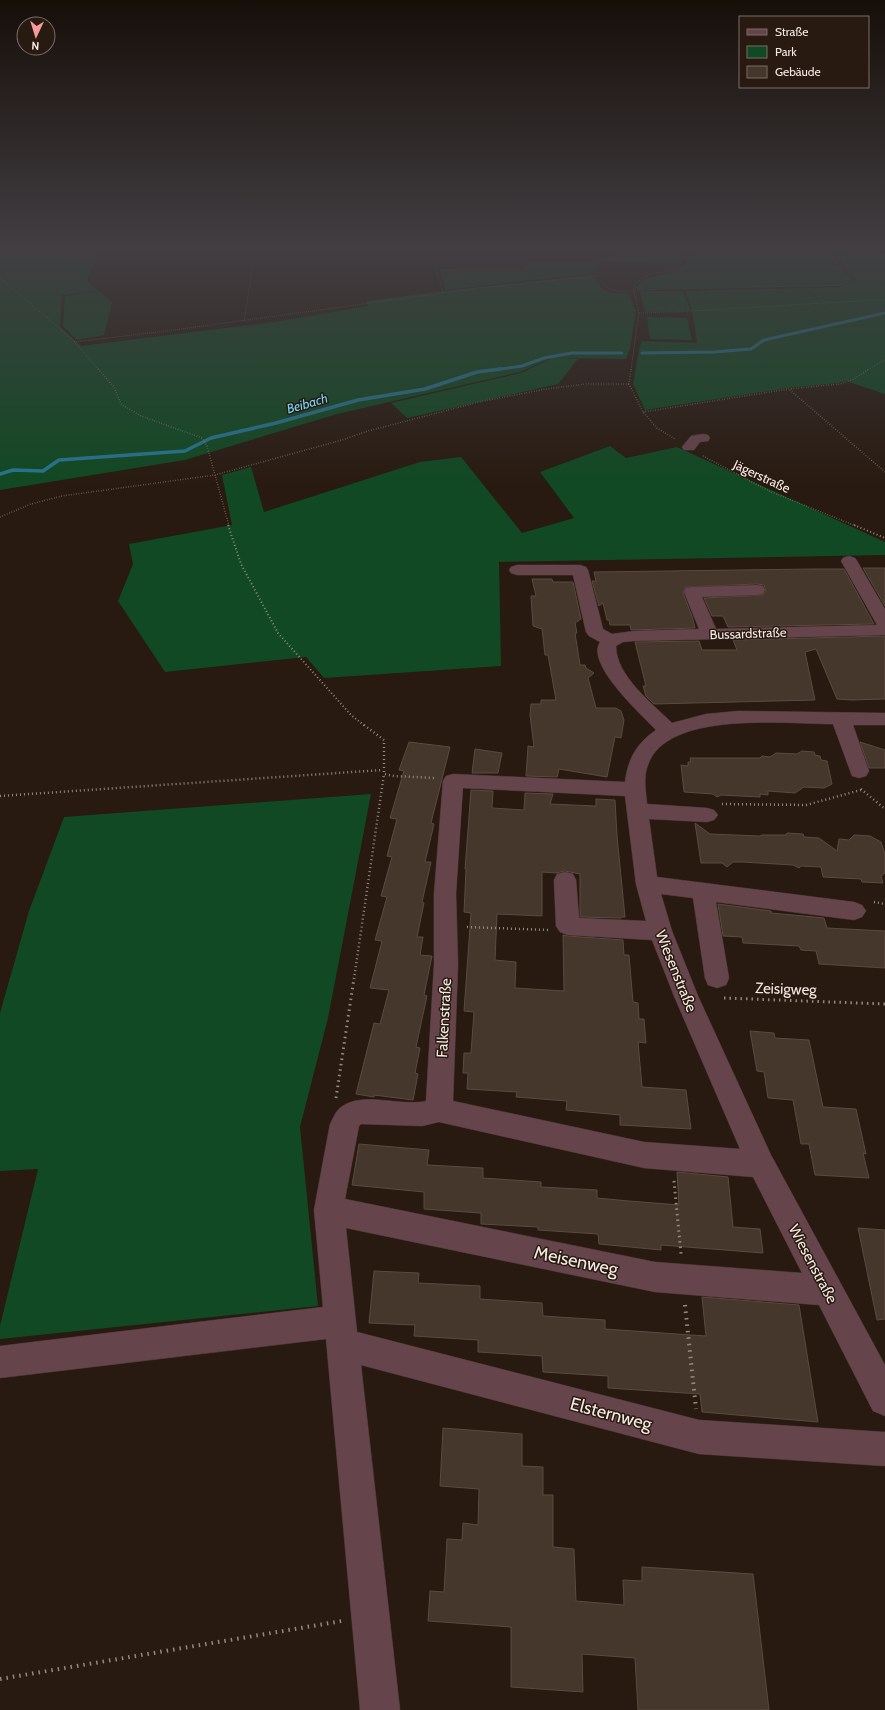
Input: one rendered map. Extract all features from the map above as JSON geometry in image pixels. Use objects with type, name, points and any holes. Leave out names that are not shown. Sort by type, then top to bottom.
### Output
[{"type":"street","points":[[689,447],[696,439],[703,438]]},
{"type":"street","points":[[849,561],[885,624]]},
{"type":"street","points":[[517,570],[580,570],[595,632],[611,641],[607,645],[606,652],[613,671],[619,680],[668,731]]},
{"type":"street","points":[[710,634],[692,592],[757,590]]},
{"type":"street","name":"Bussardstraße","points":[[611,641],[620,637],[634,636],[885,630]]},
{"type":"street","name":"Wiesenstraße","points":[[885,720],[738,717],[706,720],[668,731],[652,742],[643,754],[637,766],[636,800],[647,884],[660,931],[686,996],[761,1164],[885,1399]]},
{"type":"street","points":[[842,718],[860,780]]},
{"type":"street","points":[[452,781],[713,809]]},
{"type":"street","name":"Falkenstraße","points":[[439,1110],[446,964],[445,894],[452,781]]},
{"type":"street","points":[[565,880],[568,926],[660,931]]},
{"type":"street","points":[[647,884],[854,911]]},
{"type":"street","points":[[703,891],[717,978]]},
{"type":"street","points":[[380,1710],[329,1210],[344,1124],[349,1117],[357,1112],[422,1114],[439,1110],[644,1155],[761,1164]]},
{"type":"street","name":"Meisenweg","points":[[329,1210],[669,1278],[827,1290]]},
{"type":"street","points":[[0,1362],[342,1332]]},
{"type":"street","name":"Elsternweg","points":[[342,1332],[699,1436],[885,1449]]},
{"type":"path","points":[[55,326],[74,342],[114,387],[121,404],[141,416],[202,438],[207,446],[232,539],[241,564],[278,633],[351,715],[384,740],[385,748],[382,770],[384,774],[335,1103],[349,1117]]},
{"type":"path","points":[[74,342],[205,326]]},
{"type":"path","points":[[0,517],[31,504],[62,496],[215,475],[342,440],[368,431],[479,402],[572,385],[629,384],[637,326]]},
{"type":"path","points":[[643,412],[789,389],[840,384],[852,380],[876,364],[885,360]]},
{"type":"path","name":"Jägerstraße","points":[[629,384],[643,412],[657,428],[720,466],[778,494],[885,538]]},
{"type":"path","points":[[789,389],[885,472]]},
{"type":"path","points":[[0,796],[382,770]]},
{"type":"path","points":[[384,774],[394,776],[443,778],[452,781]]},
{"type":"path","points":[[713,809],[806,805],[860,780]]},
{"type":"path","points":[[445,926],[554,930],[568,926]]},
{"type":"path","name":"Zeisigweg","points":[[686,996],[885,1004]]},
{"type":"path","points":[[672,1157],[669,1278],[699,1436]]},
{"type":"path","points":[[0,1679],[370,1616]]},
{"type":"green space","points":[[0,326],[60,326],[81,346],[243,326],[634,326],[630,348],[626,359],[563,358],[578,359],[558,384],[407,418],[391,403],[521,373],[551,358],[520,372],[337,414],[185,460],[0,490]]},
{"type":"green space","points":[[63,326],[106,326],[104,335],[77,340]]},
{"type":"green space","points":[[648,326],[689,326],[692,340],[650,339]]},
{"type":"green space","points":[[694,326],[885,326],[885,394],[846,381],[788,388],[645,410],[633,384],[642,341],[697,343]]},
{"type":"green space","points":[[610,446],[626,458],[677,447],[885,542],[885,555],[499,562],[501,666],[324,678],[306,657],[165,672],[118,601],[133,564],[129,544],[232,525],[222,475],[251,467],[264,512],[420,462],[461,457],[522,533],[574,518],[540,472]]},
{"type":"green space","points":[[371,794],[328,1018],[300,1127],[318,1306],[0,1339],[0,1326],[38,1169],[0,1171],[0,1013],[29,911],[64,817]]},
{"type":"building","points":[[863,568],[885,568],[885,606]]},
{"type":"building","points":[[844,569],[874,624],[728,627],[723,616],[712,616],[704,598],[763,595],[766,591],[764,585],[757,584],[686,587],[683,593],[695,628],[631,630],[630,625],[610,625],[609,620],[607,620],[603,603],[599,606],[592,581],[596,581],[594,572]]},
{"type":"building","points":[[532,579],[552,579],[553,582],[573,582],[581,619],[575,623],[580,665],[585,665],[586,668],[594,673],[588,678],[596,708],[616,708],[621,711],[624,720],[621,738],[615,737],[607,777],[559,769],[557,777],[526,776],[528,746],[534,747],[530,715],[531,704],[541,704],[541,700],[556,700],[548,655],[545,655],[542,629],[533,626],[531,596],[536,596]]},
{"type":"building","points":[[885,636],[885,699],[852,700],[837,699],[816,649],[805,652],[815,700],[654,704],[646,696],[643,686],[646,686],[635,642],[699,641],[702,650],[737,650],[733,640]]},
{"type":"building","points":[[409,742],[450,747],[431,823],[434,824],[425,862],[431,862],[422,902],[424,903],[417,937],[423,937],[420,955],[432,956],[424,995],[427,996],[416,1047],[420,1048],[415,1073],[418,1074],[413,1100],[356,1094],[374,1023],[380,1024],[389,990],[370,988],[382,941],[375,940],[387,897],[381,896],[392,857],[387,856],[397,819],[390,818],[404,771],[399,770]]},
{"type":"building","points":[[860,742],[885,750],[885,768],[869,768]]},
{"type":"building","points":[[475,749],[502,753],[498,773],[472,773]]},
{"type":"building","points":[[802,751],[814,752],[815,755],[820,756],[821,760],[827,761],[832,784],[824,788],[804,787],[795,793],[768,791],[768,795],[760,794],[760,797],[721,795],[717,797],[713,794],[684,792],[681,765],[688,766],[688,762],[691,762],[690,758],[760,758],[762,756],[770,757],[776,753],[797,754]]},
{"type":"building","points":[[471,790],[493,791],[492,808],[524,810],[525,793],[553,794],[550,804],[596,806],[596,799],[615,800],[625,917],[580,917],[580,874],[565,871],[556,873],[542,872],[542,916],[497,914],[495,960],[516,962],[515,988],[564,991],[563,935],[623,940],[624,955],[629,955],[633,1002],[638,1003],[639,1019],[644,1019],[646,1043],[638,1042],[642,1087],[686,1090],[691,1129],[620,1125],[620,1115],[566,1110],[567,1101],[516,1097],[517,1092],[467,1089],[468,1073],[463,1073],[464,1053],[471,1053],[474,1012],[464,1011],[471,913],[464,912],[465,869]]},
{"type":"building","points":[[695,823],[710,834],[760,836],[786,835],[787,833],[803,834],[804,837],[819,838],[837,851],[839,839],[849,840],[854,835],[870,836],[881,842],[885,854],[885,873],[881,876],[883,883],[862,882],[861,879],[823,877],[821,867],[801,866],[799,868],[793,865],[733,862],[727,867],[722,863],[701,863]]},
{"type":"building","points":[[718,904],[771,911],[771,913],[824,918],[827,928],[885,931],[885,968],[819,964],[816,951],[801,950],[799,946],[743,943],[742,937],[723,936]]},
{"type":"building","points":[[750,1031],[774,1033],[775,1038],[809,1040],[823,1107],[856,1109],[866,1154],[863,1153],[869,1178],[815,1175],[809,1144],[801,1144],[793,1100],[768,1098],[764,1072],[757,1071]]},
{"type":"building","points":[[359,1144],[429,1150],[427,1165],[483,1168],[483,1178],[541,1182],[541,1187],[597,1190],[597,1198],[629,1201],[679,1205],[677,1172],[728,1177],[733,1227],[760,1229],[763,1253],[661,1245],[661,1250],[599,1244],[598,1234],[538,1230],[538,1227],[481,1224],[481,1213],[424,1209],[424,1192],[352,1185]]},
{"type":"building","points":[[858,1228],[885,1230],[885,1319],[877,1320]]},
{"type":"building","points":[[374,1271],[419,1273],[418,1283],[480,1286],[480,1299],[542,1303],[543,1316],[605,1320],[605,1329],[706,1336],[702,1297],[799,1305],[818,1422],[702,1412],[700,1394],[608,1388],[608,1376],[543,1372],[542,1356],[478,1352],[478,1340],[414,1336],[415,1325],[369,1323]]},
{"type":"building","points":[[443,1428],[522,1434],[522,1466],[543,1467],[543,1495],[553,1495],[553,1547],[574,1549],[576,1601],[624,1605],[623,1580],[642,1581],[642,1567],[753,1574],[769,1710],[638,1710],[635,1658],[582,1654],[583,1692],[511,1687],[511,1627],[428,1621],[430,1591],[444,1592],[447,1539],[462,1540],[463,1523],[478,1525],[479,1489],[440,1486]]},
{"type":"waterway","name":"Beibach","points":[[642,353],[714,352],[751,349],[764,340],[828,326]]},
{"type":"waterway","name":"Beibach","points":[[493,370],[522,366],[544,358],[572,353],[622,353]]},
{"type":"waterway","name":"Beibach","points":[[0,474],[13,470],[43,471],[59,460],[185,451],[211,438],[276,423],[358,400],[425,389],[477,372],[500,369]]}]
